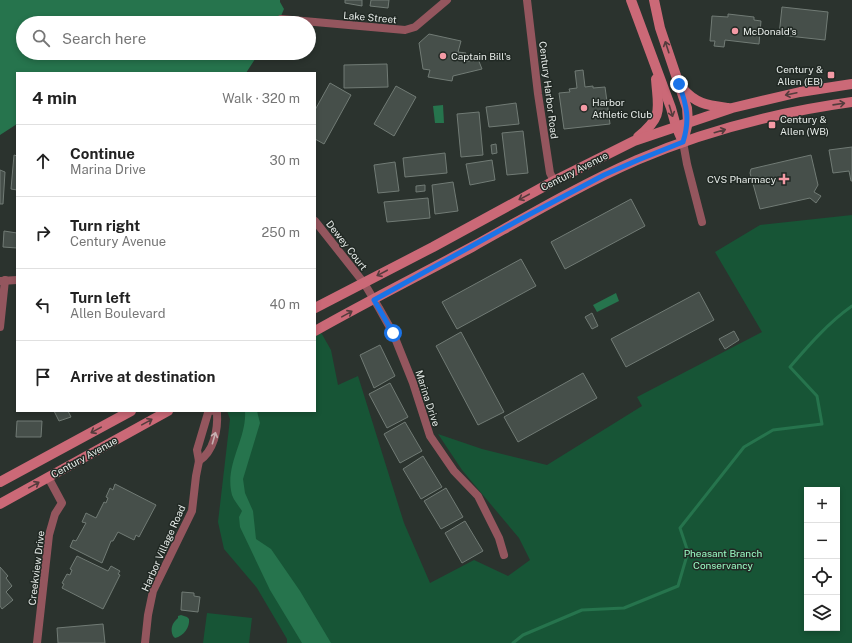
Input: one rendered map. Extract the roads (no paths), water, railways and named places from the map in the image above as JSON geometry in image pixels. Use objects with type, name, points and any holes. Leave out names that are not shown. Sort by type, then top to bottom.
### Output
[{"type":"main road","points":[[631,0],[683,142]]},
{"type":"main road","points":[[654,0],[660,28],[687,108],[688,122],[683,142]]},
{"type":"main road","points":[[634,141],[653,123],[658,114],[656,70]]},
{"type":"main road","points":[[679,84],[692,98],[702,103],[732,108]]},
{"type":"main road","name":"Century Avenue","points":[[316,307],[554,181],[634,141],[732,108],[800,92],[852,84]]},
{"type":"main road","name":"Century Avenue","points":[[317,330],[519,220],[604,175],[638,160],[683,142],[708,134],[780,115],[852,102]]},
{"type":"main road","name":"Century Avenue","points":[[0,482],[129,412]]},
{"type":"main road","name":"Century Avenue","points":[[0,504],[166,412]]},
{"type":"street","name":"Lake Street","points":[[316,22],[405,30],[415,27],[447,0]]},
{"type":"street","name":"Century Harbor Road","points":[[527,0],[538,94],[550,172],[554,181]]},
{"type":"street","points":[[683,142],[702,222]]},
{"type":"street","name":"Dewey Court","points":[[316,221],[364,283]]},
{"type":"street","points":[[0,327],[2,280],[16,280]]},
{"type":"street","name":"Marina Drive","points":[[364,283],[393,333],[407,368],[430,436],[454,471],[478,496],[499,538],[504,555]]},
{"type":"street","name":"Harbor Village Road","points":[[145,643],[148,615],[153,591],[192,511],[199,461],[197,450],[209,412]]},
{"type":"street","points":[[199,461],[209,453],[218,425],[217,413],[216,412]]},
{"type":"street","name":"Creekview Drive","points":[[37,643],[50,530],[56,511],[62,503],[48,477]]},
{"type":"waterway","points":[[513,643],[523,635],[582,610],[624,608],[678,586],[688,552],[680,528],[744,447],[773,430],[822,424],[817,396],[790,367],[827,327],[852,306]]},
{"type":"place","name":"McDonald's","points":[[735,31]]},
{"type":"place","name":"Captain Bill's","points":[[443,56]]},
{"type":"place","name":"Century & Allen (EB)","points":[[831,75]]},
{"type":"place","name":"Harbor Athletic Club","points":[[584,108]]},
{"type":"place","name":"Century & Allen (WB)","points":[[772,125]]},
{"type":"place","name":"CVS Pharmacy","points":[[784,179]]},
{"type":"park label","name":"Pheasant Branch Conservancy","points":[[723,558]]}]
